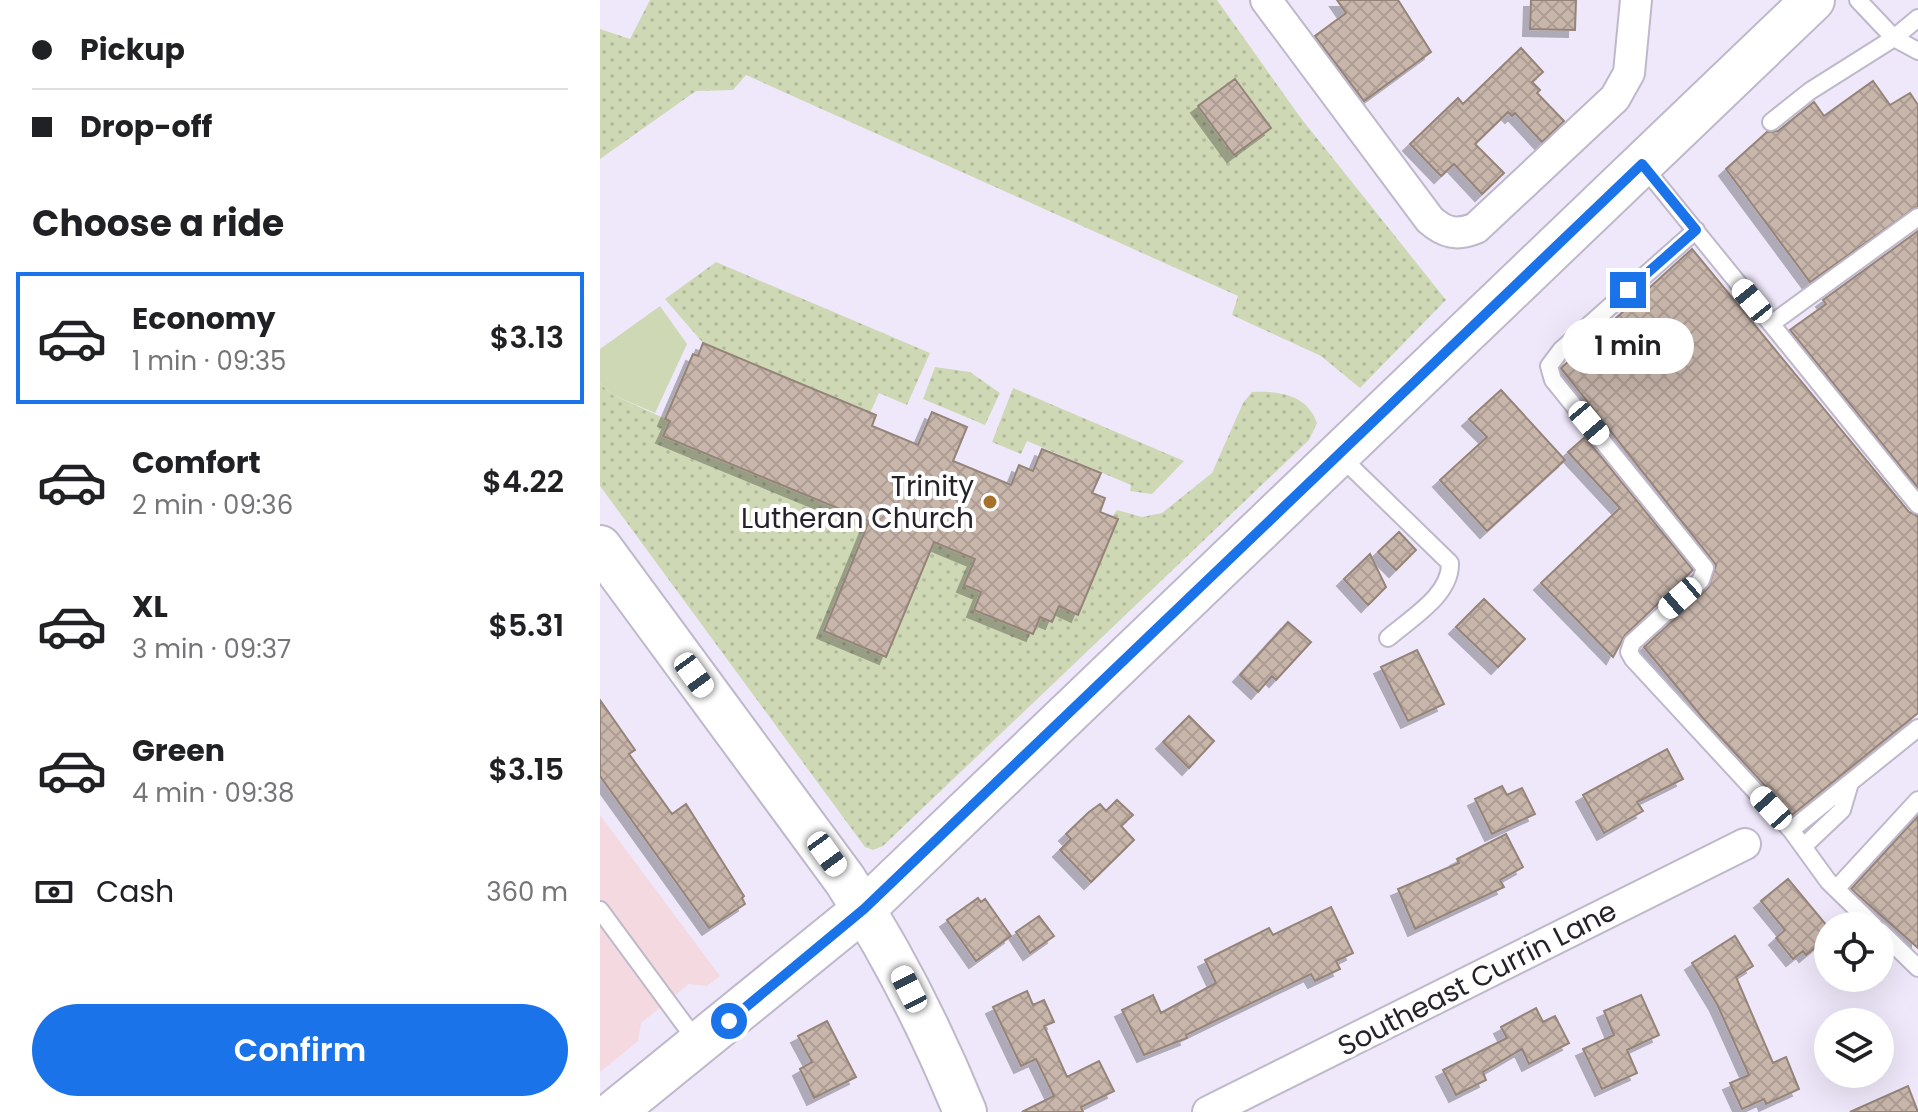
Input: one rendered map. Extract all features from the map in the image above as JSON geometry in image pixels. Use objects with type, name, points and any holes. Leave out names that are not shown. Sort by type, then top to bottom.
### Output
[{"type":"main road","points":[[614,1112],[864,909],[1813,0]]},
{"type":"main road","points":[[600,547],[864,909],[936,1041],[965,1112]]},
{"type":"street","points":[[1266,0],[1430,220],[1441,229],[1463,233],[1476,228],[1615,98],[1629,73],[1636,0]]},
{"type":"street","name":"Southeast Currin Lane","points":[[1208,1112],[1745,844]]},
{"type":"lane","points":[[1858,0],[1894,38],[1918,51]]},
{"type":"lane","points":[[1771,122],[1810,91],[1894,38],[1918,18]]},
{"type":"lane","points":[[1642,164],[1918,505]]},
{"type":"lane","points":[[1771,324],[1918,217]]},
{"type":"lane","points":[[1696,230],[1561,350],[1549,366],[1553,380],[1705,568],[1701,580],[1639,634],[1629,652],[1791,830],[1836,889],[1860,912]]},
{"type":"lane","points":[[1339,455],[1450,563],[1451,577],[1432,601],[1388,638]]},
{"type":"lane","points":[[1791,830],[1918,728]]},
{"type":"lane","points":[[1804,846],[1842,810],[1850,783]]},
{"type":"lane","points":[[1836,889],[1918,800]]},
{"type":"lane","points":[[600,910],[699,1044]]},
{"type":"lane","points":[[1894,945],[1918,968]]},
{"type":"shaded area","points":[[600,815],[720,976],[707,986],[689,984],[641,1023],[638,1041],[600,1072]]},
{"type":"green space","points":[[650,0],[1217,0],[1300,117],[1446,300],[1360,388],[1321,356],[1232,315],[1238,296],[746,75],[733,90],[696,91],[600,159],[600,29],[630,39]]},
{"type":"green space","points":[[716,262],[930,353],[907,405],[879,393],[870,413],[703,343],[665,299]]},
{"type":"green space","points":[[660,306],[687,344],[655,413],[611,394],[600,383],[600,349]]},
{"type":"green space","points":[[935,367],[970,372],[1000,393],[985,425],[923,399]]},
{"type":"green space","points":[[600,383],[611,394],[670,421],[664,435],[880,494],[824,631],[886,657],[941,526],[949,529],[942,546],[975,559],[964,585],[981,592],[974,610],[1033,634],[1040,617],[1052,622],[1059,606],[1078,614],[1118,520],[1112,517],[1117,510],[1142,517],[1162,513],[1212,473],[1243,403],[1252,392],[1291,396],[1306,406],[1317,423],[1309,440],[883,846],[873,850],[865,847],[600,486]]},
{"type":"green space","points":[[1013,388],[1184,461],[1152,494],[1130,491],[1131,485],[1027,441],[1021,454],[992,442]]},
{"type":"building","points":[[1337,0],[1398,0],[1431,52],[1364,101],[1315,36],[1346,13]]},
{"type":"building","points":[[1531,0],[1576,0],[1575,30],[1530,29]]},
{"type":"building","points":[[1521,48],[1543,72],[1532,82],[1540,90],[1537,93],[1564,121],[1542,142],[1515,113],[1512,116],[1508,112],[1475,144],[1504,173],[1482,194],[1454,164],[1441,176],[1410,144],[1458,98],[1463,104]]},
{"type":"building","points":[[1235,79],[1271,128],[1234,155],[1198,106]]},
{"type":"building","points":[[1873,81],[1890,105],[1910,93],[1918,105],[1918,206],[1810,282],[1726,169],[1767,132],[1778,131],[1814,102],[1824,116]]},
{"type":"building","points":[[1918,231],[1918,488],[1790,330],[1826,304],[1823,300]]},
{"type":"building","points":[[1692,249],[1909,512],[1918,516],[1918,713],[1792,815],[1702,717],[1644,647],[1708,588],[1716,565],[1561,368]]},
{"type":"building","name":"Trinity Lutheran Church","points":[[703,343],[876,415],[872,426],[918,445],[932,412],[967,427],[953,461],[1011,485],[1019,465],[1033,471],[1042,449],[1101,473],[1092,493],[1105,498],[1100,512],[1118,519],[1078,615],[1059,606],[1052,622],[1040,617],[1033,634],[974,610],[981,592],[964,585],[975,559],[934,542],[886,657],[824,631],[869,521],[663,436],[670,421],[665,419],[693,354],[698,356]]},
{"type":"building","points":[[1501,390],[1565,460],[1487,531],[1440,480],[1487,437],[1469,419]]},
{"type":"building","points":[[1585,437],[1693,570],[1625,635],[1613,657],[1541,583],[1620,508],[1568,452]]},
{"type":"building","points":[[1399,532],[1416,550],[1396,570],[1378,552]]},
{"type":"building","points":[[1370,554],[1386,587],[1368,605],[1344,579]]},
{"type":"building","points":[[1484,599],[1525,639],[1498,667],[1456,627]]},
{"type":"building","points":[[1288,622],[1311,642],[1276,680],[1272,676],[1258,692],[1240,675]]},
{"type":"building","points":[[1417,650],[1444,704],[1408,721],[1381,667]]},
{"type":"building","points":[[600,700],[635,750],[629,754],[672,814],[686,804],[744,896],[745,904],[709,928],[600,776]]},
{"type":"building","points":[[1189,716],[1214,741],[1189,768],[1163,742]]},
{"type":"building","points":[[1667,749],[1683,779],[1637,802],[1643,811],[1604,833],[1583,795]]},
{"type":"building","points":[[1502,786],[1507,795],[1522,788],[1535,814],[1492,834],[1475,799]]},
{"type":"building","points":[[1117,800],[1133,815],[1121,826],[1134,840],[1091,882],[1060,850],[1071,839],[1066,834],[1089,812],[1100,804],[1106,811]]},
{"type":"building","points":[[1918,816],[1918,948],[1894,927],[1894,912],[1877,912],[1851,889]]},
{"type":"building","points":[[1506,834],[1523,867],[1500,880],[1504,887],[1415,929],[1398,889],[1459,863],[1457,859]]},
{"type":"building","points":[[1788,879],[1816,912],[1814,948],[1806,955],[1803,951],[1793,959],[1776,938],[1785,930],[1761,901]]},
{"type":"building","points":[[978,898],[981,902],[985,899],[1011,936],[976,961],[947,920]]},
{"type":"building","points":[[1331,907],[1353,953],[1336,961],[1340,969],[1315,981],[1311,974],[1186,1035],[1187,1038],[1144,1055],[1122,1010],[1153,995],[1161,1013],[1216,983],[1205,960],[1269,928],[1273,935]]},
{"type":"building","points":[[1039,916],[1054,936],[1030,953],[1016,932]]},
{"type":"building","points":[[1735,936],[1753,966],[1736,977],[1773,1063],[1786,1057],[1799,1089],[1766,1104],[1764,1099],[1742,1109],[1730,1083],[1749,1075],[1717,1004],[1692,963]]},
{"type":"building","points":[[1027,991],[1033,1005],[1044,1000],[1054,1022],[1044,1026],[1067,1077],[1099,1061],[1114,1091],[1081,1107],[1083,1112],[1022,1112],[1054,1096],[1036,1059],[1021,1066],[993,1007]]},
{"type":"building","points":[[1641,995],[1659,1035],[1627,1050],[1637,1073],[1602,1089],[1583,1049],[1614,1035],[1604,1011]]},
{"type":"building","points":[[1536,1008],[1543,1022],[1555,1016],[1569,1043],[1529,1064],[1522,1049],[1483,1072],[1486,1080],[1456,1095],[1443,1070],[1507,1038],[1501,1027]]},
{"type":"building","points":[[827,1021],[856,1077],[814,1098],[800,1069],[812,1062],[798,1036]]},
{"type":"building","points":[[1908,1086],[1918,1112],[1850,1112]]},
{"type":"place","name":"Trinity Lutheran Church","points":[[990,502]]},
{"type":"route","points":[[729,1021],[864,909],[1642,164],[1696,230],[1628,290]]}]
